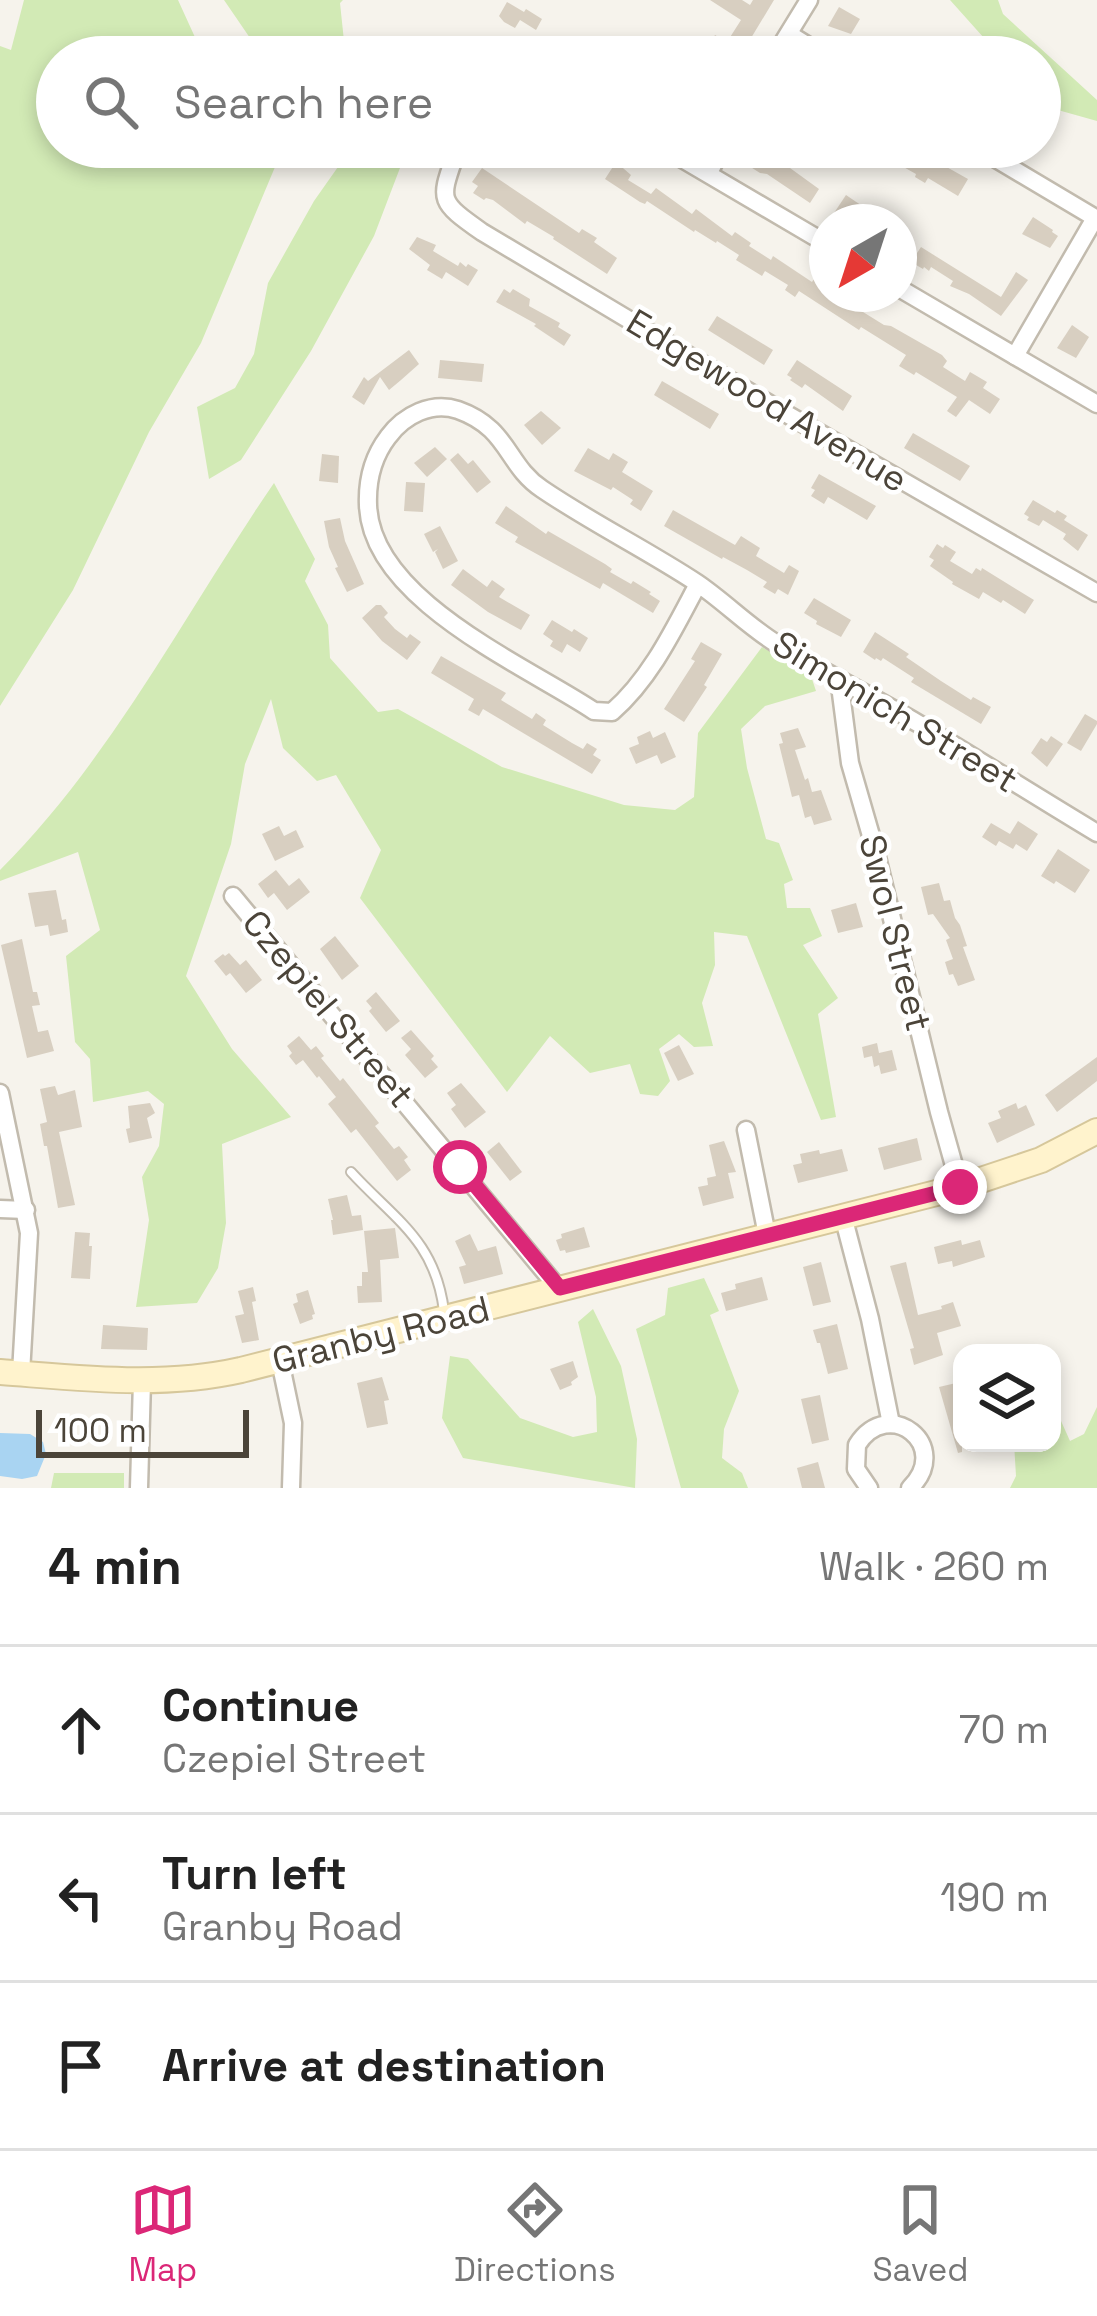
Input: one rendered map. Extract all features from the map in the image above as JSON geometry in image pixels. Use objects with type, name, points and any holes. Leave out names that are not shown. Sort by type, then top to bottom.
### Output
[{"type":"main road","name":"Granby Road","points":[[10,1373],[142,1382],[210,1377],[960,1187],[1041,1160],[1097,1131]]},
{"type":"street","points":[[792,36],[789,34],[809,0]]},
{"type":"street","name":"Edgewood Avenue","points":[[451,168],[444,200],[482,232],[1097,593]]},
{"type":"street","points":[[700,168],[809,233]]},
{"type":"street","points":[[709,173],[712,168]]},
{"type":"street","points":[[1011,168],[1096,218],[1015,356]]},
{"type":"street","points":[[917,299],[1097,404]]},
{"type":"street","name":"Simonich Street","points":[[698,584],[638,686],[612,712],[594,711],[466,634],[404,583],[368,520],[370,470],[397,426],[438,406],[457,409],[496,431],[536,486],[698,584],[772,641],[1097,833]]},
{"type":"street","name":"Swol Street","points":[[839,678],[850,763],[960,1187]]},
{"type":"street","name":"Czepiel Street","points":[[233,896],[560,1288]]},
{"type":"street","points":[[0,1093],[29,1233],[10,1373]]},
{"type":"street","points":[[746,1130],[767,1235]]},
{"type":"street","points":[[0,1209],[26,1210]]},
{"type":"street","points":[[843,1216],[891,1424]]},
{"type":"street","points":[[280,1361],[293,1423],[291,1488]]},
{"type":"street","points":[[139,1488],[142,1382]]},
{"type":"street","points":[[869,1488],[856,1469],[857,1444],[867,1431],[891,1424],[913,1432],[925,1453],[921,1477],[910,1488]]},
{"type":"lane","points":[[350,1172],[428,1253],[445,1318]]},
{"type":"green space","points":[[24,0],[178,0],[194,36],[36,36],[36,168],[275,168],[201,343],[149,432],[73,590],[0,706],[0,46],[11,50]]},
{"type":"green space","points":[[224,0],[343,0],[343,36],[249,36]]},
{"type":"green space","points":[[950,0],[998,0],[1003,14],[1027,36],[982,36]]},
{"type":"green space","points":[[1061,67],[1097,100],[1097,121],[1061,111]]},
{"type":"green space","points":[[337,168],[400,168],[374,236],[311,351],[241,460],[209,479],[197,407],[235,388],[254,354],[268,283]]},
{"type":"green space","points":[[274,483],[315,559],[305,581],[328,625],[330,658],[378,712],[398,709],[502,767],[624,805],[675,810],[694,797],[698,733],[762,647],[811,676],[816,691],[765,706],[741,729],[766,839],[779,843],[793,880],[784,884],[787,908],[810,908],[822,936],[803,945],[838,998],[818,1014],[836,1117],[821,1120],[747,936],[714,932],[715,965],[702,1003],[713,1046],[694,1047],[679,1034],[659,1049],[670,1081],[658,1096],[640,1094],[630,1064],[590,1073],[550,1036],[507,1092],[360,898],[381,850],[336,775],[317,781],[283,748],[271,699],[245,764],[231,844],[186,976],[232,1049],[291,1117],[222,1144],[226,1223],[218,1268],[197,1303],[136,1307],[149,1220],[142,1177],[159,1146],[164,1104],[148,1091],[93,1102],[90,1059],[75,1042],[66,956],[100,930],[78,852],[0,881],[0,870],[41,826],[113,732]]},
{"type":"green space","points":[[704,1278],[719,1311],[710,1315],[739,1391],[724,1429],[722,1458],[742,1473],[748,1488],[681,1488],[636,1329],[665,1315],[668,1288]]},
{"type":"green space","points":[[593,1309],[621,1366],[637,1439],[635,1488],[463,1458],[442,1418],[450,1356],[468,1359],[520,1418],[573,1437],[597,1432],[596,1397],[578,1322]]},
{"type":"green space","points":[[1097,1407],[1097,1488],[1010,1488],[1016,1476],[1015,1452],[1061,1452],[1061,1421],[1070,1441],[1084,1434]]},
{"type":"green space","points":[[54,1473],[124,1473],[124,1488],[51,1488]]},
{"type":"water","points":[[0,1433],[30,1434],[43,1442],[46,1454],[37,1476],[0,1476]]},
{"type":"building","points":[[710,0],[742,0],[750,5],[753,0],[774,0],[752,36],[731,36],[741,20]]},
{"type":"building","points":[[507,2],[542,19],[536,30],[520,20],[515,28],[504,22],[499,16]]},
{"type":"building","points":[[839,7],[860,19],[851,34],[828,26]]},
{"type":"building","points":[[482,168],[579,233],[582,229],[597,238],[594,242],[617,258],[607,274],[493,200],[473,193],[478,186],[472,182]]},
{"type":"building","points":[[612,168],[623,168],[631,175],[628,180],[651,194],[656,188],[692,214],[696,209],[732,236],[735,232],[771,260],[773,256],[809,280],[809,298],[799,291],[795,297],[785,290],[788,285],[736,260],[739,255],[717,241],[647,201],[640,202],[605,179]]},
{"type":"building","points":[[752,168],[790,168],[819,189],[810,203]]},
{"type":"building","points":[[905,168],[948,168],[968,179],[958,196],[928,178],[925,183]]},
{"type":"building","points":[[1033,217],[1058,236],[1050,248],[1022,234]]},
{"type":"building","points":[[417,237],[436,245],[433,251],[458,266],[460,262],[478,270],[468,286],[446,272],[442,279],[427,270],[430,265],[409,249]]},
{"type":"building","points":[[921,247],[1001,297],[1016,272],[1028,280],[1001,316],[950,286],[953,281],[931,267],[929,271],[917,266]]},
{"type":"building","points":[[504,289],[530,299],[529,306],[560,323],[558,327],[571,335],[564,346],[496,302]]},
{"type":"building","points":[[831,312],[863,312],[891,326],[942,355],[947,361],[943,367],[965,381],[970,372],[987,382],[983,388],[1000,399],[990,414],[969,400],[956,417],[947,411],[957,397],[899,366],[906,355]]},
{"type":"building","points":[[717,316],[773,350],[764,365],[708,330]]},
{"type":"building","points":[[1072,325],[1089,337],[1076,358],[1057,348]]},
{"type":"building","points":[[409,350],[419,364],[389,390],[380,377],[364,405],[352,397],[364,377],[368,381]]},
{"type":"building","points":[[440,360],[484,364],[482,382],[438,378]]},
{"type":"building","points":[[797,360],[852,396],[843,411],[805,384],[802,388],[790,380],[787,375]]},
{"type":"building","points":[[662,381],[719,414],[710,429],[654,395]]},
{"type":"building","points":[[541,411],[561,428],[542,445],[524,425]]},
{"type":"building","points":[[913,433],[970,466],[960,481],[904,448]]},
{"type":"building","points":[[435,447],[447,459],[427,477],[414,463]]},
{"type":"building","points":[[588,448],[609,460],[613,453],[628,462],[622,472],[653,491],[641,511],[613,487],[574,471]]},
{"type":"building","points":[[458,453],[468,464],[473,460],[491,482],[477,493],[450,460]]},
{"type":"building","points":[[322,454],[339,456],[338,483],[319,481]]},
{"type":"building","points":[[819,474],[876,506],[867,520],[828,497],[824,504],[811,496]]},
{"type":"building","points":[[406,482],[425,483],[423,512],[404,511]]},
{"type":"building","points":[[1033,500],[1067,516],[1064,520],[1088,535],[1078,551],[1063,539],[1066,534],[1043,520],[1039,526],[1027,520],[1024,514]]},
{"type":"building","points":[[506,506],[546,534],[605,564],[610,572],[651,592],[660,601],[653,613],[603,583],[600,589],[515,542],[518,537],[495,523]]},
{"type":"building","points":[[673,510],[735,545],[741,536],[760,548],[756,556],[784,573],[789,565],[799,571],[788,595],[778,589],[775,594],[763,587],[767,582],[664,526]]},
{"type":"building","points":[[340,518],[364,584],[347,592],[335,568],[324,521]]},
{"type":"building","points":[[440,526],[458,561],[443,569],[435,552],[438,549],[433,552],[424,534]]},
{"type":"building","points":[[937,544],[956,552],[950,561],[972,574],[982,568],[1034,600],[1025,614],[1003,600],[983,592],[979,599],[952,584],[930,566],[934,560],[929,557]]},
{"type":"building","points":[[463,569],[487,587],[492,580],[505,589],[499,597],[530,615],[521,630],[451,585]]},
{"type":"building","points":[[814,598],[851,620],[841,637],[804,613]]},
{"type":"building","points":[[376,605],[388,613],[384,617],[395,629],[421,642],[407,660],[362,618]]},
{"type":"building","points":[[552,620],[588,638],[580,652],[567,644],[562,653],[550,646],[553,641],[543,634]]},
{"type":"building","points":[[875,632],[941,681],[991,707],[981,724],[911,682],[914,678],[883,658],[875,660],[863,652]]},
{"type":"building","points":[[701,642],[722,654],[684,722],[664,709],[695,661],[691,659]]},
{"type":"building","points":[[441,656],[506,693],[501,700],[532,719],[536,713],[546,720],[543,725],[572,743],[597,749],[593,755],[601,760],[592,774],[483,709],[479,716],[468,710],[474,699],[431,673]]},
{"type":"building","points":[[1085,714],[1097,724],[1081,751],[1067,743]]},
{"type":"building","points":[[798,728],[806,747],[795,750],[805,780],[808,778],[812,792],[821,790],[832,820],[814,825],[811,816],[805,818],[799,795],[792,797],[779,744],[783,743],[780,733]]},
{"type":"building","points":[[650,731],[653,738],[665,732],[676,757],[661,764],[657,755],[636,764],[629,748]]},
{"type":"building","points":[[1051,736],[1063,744],[1047,767],[1031,753],[1041,738],[1047,742]]},
{"type":"building","points":[[1018,821],[1038,834],[1027,851],[999,841],[996,846],[982,837],[991,823],[1010,834]]},
{"type":"building","points":[[279,826],[284,836],[296,830],[304,847],[275,861],[262,834]]},
{"type":"building","points":[[1058,849],[1090,870],[1075,893],[1041,876]]},
{"type":"building","points":[[276,870],[289,886],[299,878],[310,892],[287,910],[274,893],[268,898],[258,884]]},
{"type":"building","points":[[939,883],[960,925],[975,980],[958,986],[945,962],[953,959],[946,940],[950,938],[933,914],[928,915],[921,887]]},
{"type":"building","points":[[56,890],[68,932],[50,936],[48,925],[35,927],[28,893]]},
{"type":"building","points":[[856,903],[863,927],[838,933],[831,910]]},
{"type":"building","points":[[335,936],[359,966],[342,980],[320,949]]},
{"type":"building","points":[[22,939],[40,1005],[32,1006],[38,1032],[48,1030],[54,1051],[27,1058],[1,945]]},
{"type":"building","points":[[229,953],[240,965],[246,960],[262,980],[246,993],[214,961]]},
{"type":"building","points":[[376,992],[400,1021],[386,1032],[366,1001]]},
{"type":"building","points":[[411,1030],[438,1067],[425,1078],[405,1055],[411,1049],[401,1038]]},
{"type":"building","points":[[299,1036],[311,1050],[316,1046],[321,1058],[379,1123],[375,1126],[394,1149],[399,1146],[408,1157],[404,1160],[411,1170],[397,1181],[356,1129],[351,1133],[328,1104],[336,1097],[319,1076],[303,1060],[296,1065],[289,1056],[287,1046]]},
{"type":"building","points":[[877,1043],[879,1053],[892,1050],[897,1070],[881,1074],[872,1056],[864,1058],[862,1047]]},
{"type":"building","points":[[679,1045],[694,1074],[678,1081],[664,1053]]},
{"type":"building","points":[[1097,1057],[1097,1081],[1057,1112],[1045,1095]]},
{"type":"building","points":[[461,1083],[486,1112],[465,1128],[451,1109],[456,1105],[447,1093]]},
{"type":"building","points":[[55,1086],[58,1095],[75,1090],[82,1127],[59,1132],[75,1205],[58,1208],[40,1124],[47,1122],[40,1089]]},
{"type":"building","points":[[150,1103],[155,1113],[147,1118],[152,1138],[129,1143],[128,1106]]},
{"type":"building","points":[[1016,1103],[1018,1109],[1026,1105],[1035,1125],[997,1143],[988,1123],[1001,1118],[998,1111]]},
{"type":"building","points":[[917,1138],[922,1160],[884,1170],[878,1148]]},
{"type":"building","points":[[724,1141],[736,1172],[728,1173],[734,1198],[703,1206],[698,1187],[716,1176],[709,1145]]},
{"type":"building","points":[[499,1142],[522,1172],[510,1181],[487,1152]]},
{"type":"building","points":[[842,1149],[848,1171],[798,1183],[793,1165],[802,1163],[800,1154]]},
{"type":"building","points":[[347,1195],[352,1216],[361,1215],[363,1230],[333,1235],[328,1199]]},
{"type":"building","points":[[584,1227],[590,1247],[560,1251],[556,1240],[561,1234]]},
{"type":"building","points":[[395,1228],[399,1258],[380,1260],[382,1302],[358,1303],[357,1286],[362,1286],[362,1272],[368,1272],[364,1231]]},
{"type":"building","points":[[75,1232],[90,1233],[90,1279],[71,1278]]},
{"type":"building","points":[[470,1234],[478,1251],[496,1246],[503,1274],[464,1284],[459,1267],[466,1265],[455,1241]]},
{"type":"building","points":[[961,1240],[962,1245],[980,1240],[985,1257],[953,1267],[952,1261],[938,1264],[934,1247]]},
{"type":"building","points":[[821,1262],[831,1302],[813,1306],[803,1267]]},
{"type":"building","points":[[906,1262],[918,1315],[953,1302],[961,1326],[937,1333],[943,1355],[914,1365],[910,1349],[914,1348],[890,1266]]},
{"type":"building","points":[[762,1277],[768,1300],[726,1311],[721,1293]]},
{"type":"building","points":[[253,1287],[259,1340],[242,1343],[235,1316],[244,1314],[238,1291]]},
{"type":"building","points":[[308,1290],[315,1314],[300,1324],[293,1304],[298,1302],[296,1294]]},
{"type":"building","points":[[837,1324],[848,1369],[828,1374],[813,1330]]},
{"type":"building","points":[[103,1325],[148,1328],[147,1350],[101,1349]]},
{"type":"building","points":[[573,1361],[578,1377],[560,1390],[550,1369]]},
{"type":"building","points":[[382,1377],[389,1400],[384,1401],[388,1424],[367,1428],[357,1383]]},
{"type":"building","points":[[953,1384],[953,1436],[939,1387]]},
{"type":"building","points":[[820,1395],[829,1440],[812,1444],[801,1399]]},
{"type":"building","points":[[818,1462],[825,1488],[802,1488],[797,1468]]},
{"type":"route","points":[[460,1167],[560,1288],[960,1187]]}]
